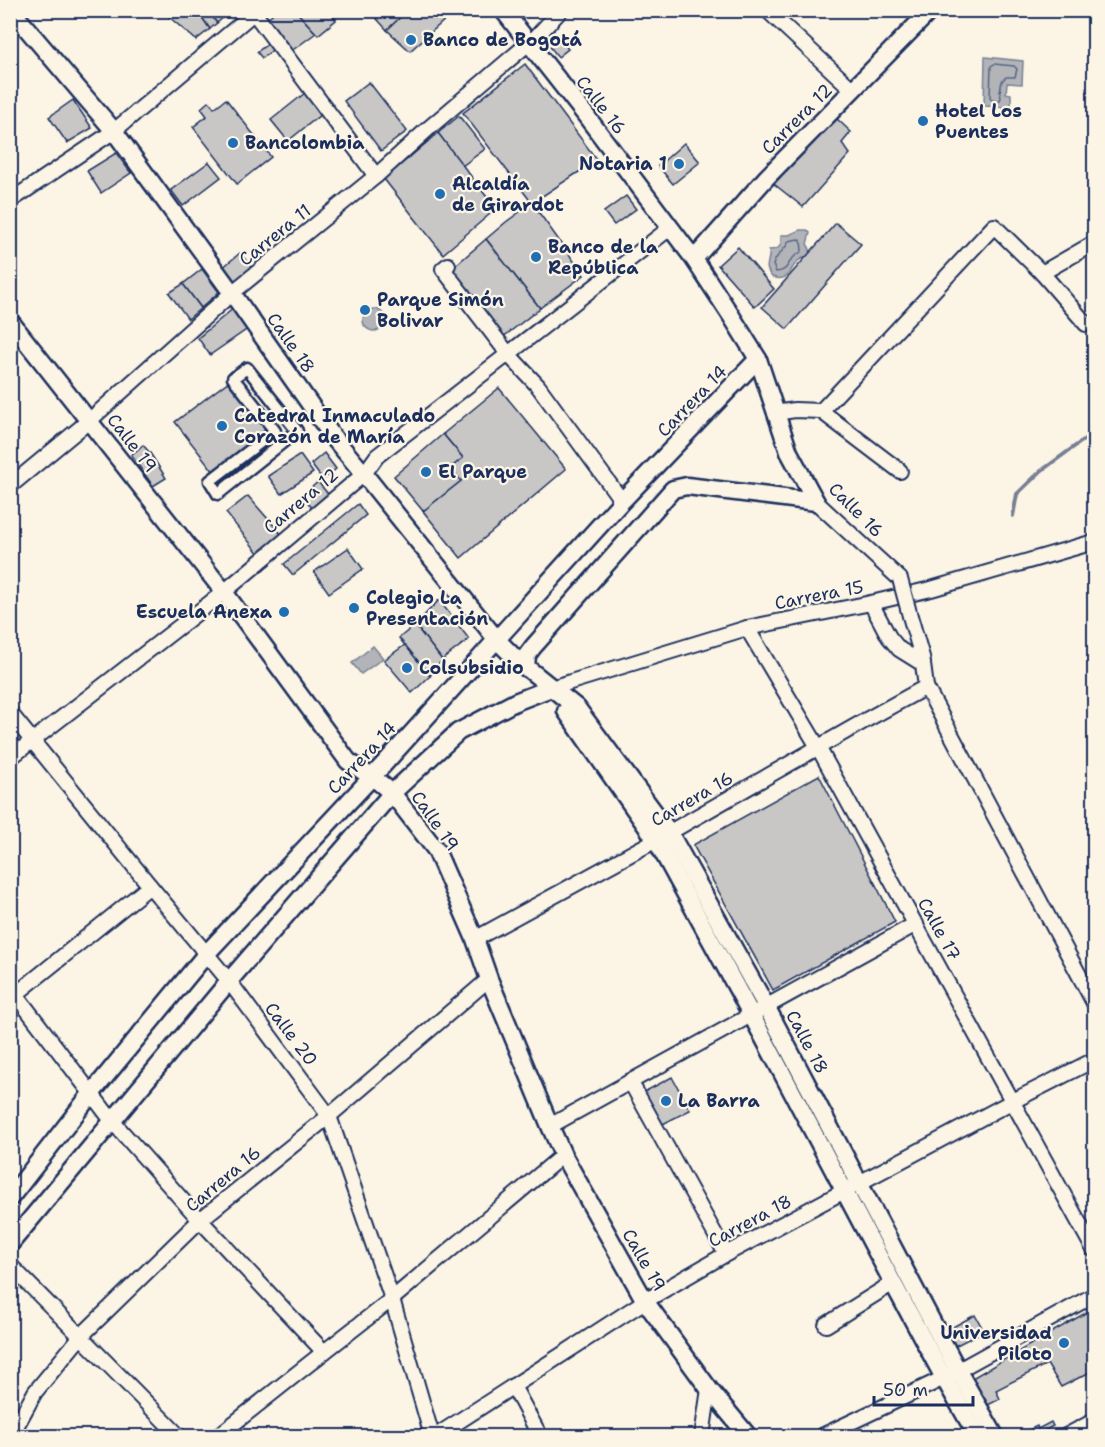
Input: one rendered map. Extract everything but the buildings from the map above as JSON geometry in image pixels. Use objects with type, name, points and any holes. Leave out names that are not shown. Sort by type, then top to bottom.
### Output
[{"type":"street","name":"Calle 18","points":[[11,10],[114,131],[333,437],[496,640],[551,688],[568,715],[662,836],[759,1010],[951,1375],[977,1437]]},
{"type":"street","name":"Calle 16","points":[[503,10],[694,259],[758,359],[789,452],[816,502],[900,579],[923,664],[926,687],[1095,1003]]},
{"type":"street","name":"Carrera 11","points":[[10,486],[90,420],[232,293],[376,176],[528,44],[561,10]]},
{"type":"street","points":[[767,10],[853,90]]},
{"type":"street","name":"Carrera 12","points":[[694,259],[767,177],[931,10]]},
{"type":"street","points":[[10,201],[114,131],[254,11],[376,176]]},
{"type":"street","points":[[821,411],[994,226],[1042,273],[1086,324]]},
{"type":"street","name":"Carrera 12","points":[[10,758],[224,592],[364,474],[377,456],[670,228]]},
{"type":"street","points":[[1042,273],[1095,243]]},
{"type":"street","points":[[447,266],[443,269],[509,355],[538,386],[622,501]]},
{"type":"street","name":"Calle 19","points":[[10,321],[224,592],[348,761],[392,793],[436,850],[563,1155],[645,1301],[709,1389],[748,1437]]},
{"type":"street","name":"Carrera 14","points":[[10,1197],[207,953],[372,777],[622,501],[758,359]]},
{"type":"street","points":[[247,368],[297,430],[218,494],[210,481],[275,431],[233,378],[247,368]]},
{"type":"street","points":[[775,413],[795,410],[821,411],[900,471]]},
{"type":"street","points":[[526,668],[527,655],[533,647],[673,489],[687,486],[816,502]]},
{"type":"street","name":"Carrera 15","points":[[551,688],[747,628],[931,590],[1095,542]]},
{"type":"street","points":[[871,603],[889,637],[899,649],[923,664]]},
{"type":"street","name":"Calle 17","points":[[747,628],[818,747],[1095,1250]]},
{"type":"street","name":"Carrera 16","points":[[475,939],[926,687]]},
{"type":"street","points":[[10,1244],[229,981],[392,793],[458,732],[515,702],[551,688]]},
{"type":"street","name":"Calle 20","points":[[10,713],[207,953],[329,1116],[392,1299],[434,1437]]},
{"type":"street","points":[[150,886],[12,994],[113,1122],[200,1220],[324,1352]]},
{"type":"street","points":[[550,1125],[916,924]]},
{"type":"street","name":"Carrera 16","points":[[11,1437],[35,1392],[81,1336],[200,1220],[329,1116],[489,979]]},
{"type":"street","name":"Carrera 18","points":[[434,1437],[645,1301],[726,1254],[1013,1101],[1095,1060]]},
{"type":"street","points":[[630,1081],[726,1254]]},
{"type":"street","points":[[218,1437],[392,1299],[563,1155]]},
{"type":"street","name":"Calle 18","points":[[852,1188],[893,1283],[951,1375],[995,1437]]},
{"type":"street","points":[[10,1265],[179,1437]]},
{"type":"street","points":[[826,1324],[893,1283]]},
{"type":"street","points":[[822,1437],[951,1375],[1095,1295]]},
{"type":"street","points":[[513,1386],[540,1437]]},
{"type":"street","points":[[702,1437],[709,1389]]},
{"type":"street","points":[[1066,1437],[1095,1421]]},
{"type":"water","points":[[985,57],[1023,61],[1022,84],[1007,83],[1006,93],[1011,94],[1011,105],[1015,108],[1013,112],[1008,114],[1003,107],[984,106]]},
{"type":"water","points":[[800,230],[807,230],[810,233],[807,244],[810,254],[798,261],[786,277],[772,277],[767,267],[769,250],[779,248],[781,235],[789,235]]},
{"type":"water","points":[[374,309],[382,312],[385,320],[382,328],[374,331],[366,328],[363,320],[366,312]]},
{"type":"water","points":[[373,646],[383,658],[361,674],[352,663]]},
{"type":"waterway","points":[[1013,516],[1017,494],[1041,471],[1094,430]]},
{"type":"place","name":"Banco de Bogotá","points":[[411,40]]},
{"type":"place","name":"Hotel Los Puentes","points":[[923,121]]},
{"type":"place","name":"Bancolombia","points":[[233,143]]},
{"type":"place","name":"Notaria 1","points":[[679,164]]},
{"type":"place","name":"Alcaldía de Girardot","points":[[440,194]]},
{"type":"place","name":"Banco de la República","points":[[536,257]]},
{"type":"place","name":"Parque Simón Bolivar","points":[[365,310]]},
{"type":"place","name":"Catedral Inmaculado Corazón de María","points":[[222,426]]},
{"type":"place","name":"El Parque","points":[[426,472]]},
{"type":"place","name":"Colegio La Presentación","points":[[354,608]]},
{"type":"place","name":"Escuela Anexa","points":[[284,612]]},
{"type":"place","name":"Colsubsidio","points":[[407,668]]},
{"type":"place","name":"La Barra","points":[[666,1101]]},
{"type":"place","name":"Universidad Piloto","points":[[1064,1343]]}]
